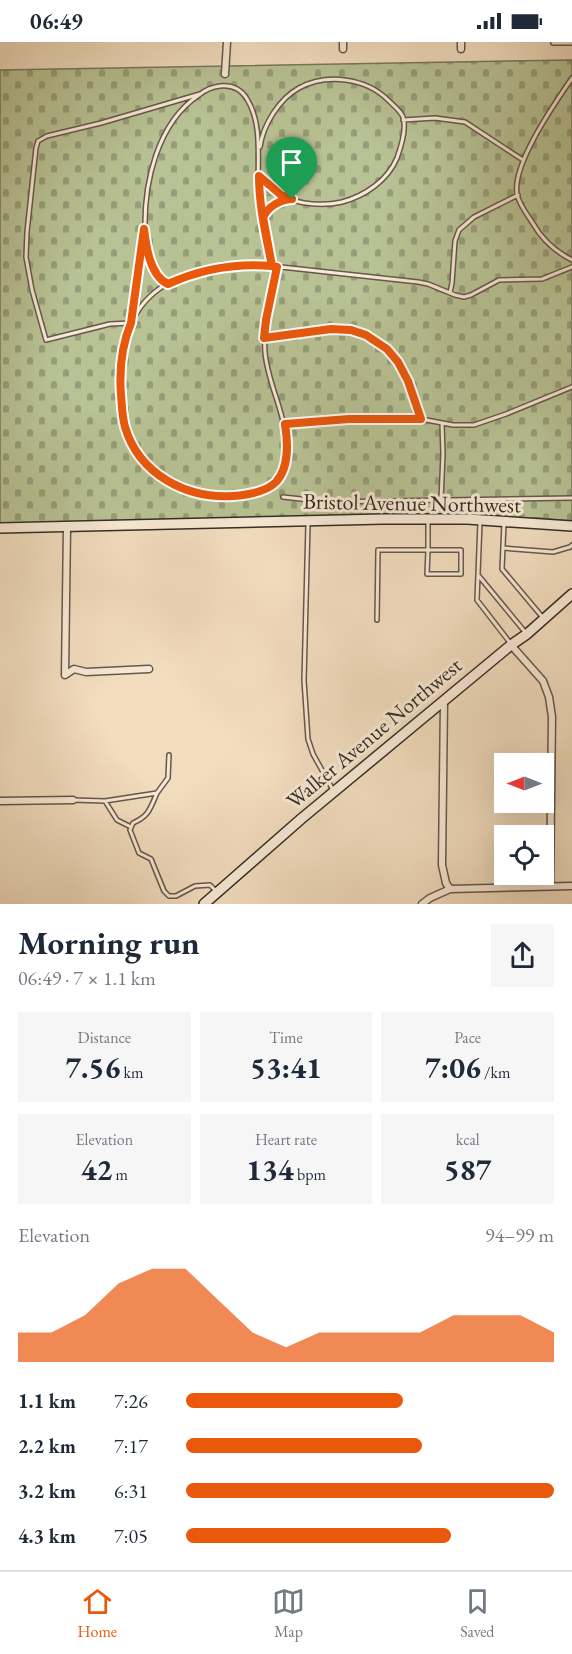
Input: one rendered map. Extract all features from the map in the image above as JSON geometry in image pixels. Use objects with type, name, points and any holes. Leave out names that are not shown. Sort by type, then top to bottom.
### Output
[{"type":"street","points":[[225,74],[227,42]]},
{"type":"street","name":"Bristol Avenue Northwest","points":[[0,528],[429,520],[480,520],[572,526]]},
{"type":"street","points":[[68,526],[65,675],[74,669],[86,672],[149,669]]},
{"type":"street","name":"Walker Avenue Northwest","points":[[204,904],[333,792],[527,634],[572,594]]},
{"type":"street","points":[[511,645],[543,681],[549,697],[552,717],[550,886]]},
{"type":"street","points":[[444,700],[442,865],[450,890]]},
{"type":"street","points":[[0,801],[73,800]]},
{"type":"street","points":[[422,904],[450,890],[572,886]]},
{"type":"lane","points":[[553,42],[572,43]]},
{"type":"lane","points":[[572,78],[523,160],[518,174],[518,195],[522,207],[540,234],[559,252],[572,260]]},
{"type":"lane","points":[[259,157],[262,136],[278,107],[298,88],[320,81],[347,80],[372,88],[402,114],[402,139],[395,161],[388,173],[373,187],[353,198],[339,203],[315,203],[292,199],[281,195],[259,176]]},
{"type":"lane","points":[[213,87],[231,87],[243,94],[248,102],[257,132],[259,157],[263,217],[275,266],[264,338],[267,366],[285,424],[286,451],[278,480],[268,488],[239,495],[211,496],[186,490],[168,482],[144,461],[126,429],[122,406],[120,366],[131,323],[150,177],[160,146],[170,127],[185,105],[200,94],[213,87]]},
{"type":"lane","points":[[200,94],[40,139],[37,144],[27,224],[26,257],[32,290],[46,340],[103,326],[131,323],[156,291],[192,274],[221,268],[275,266],[418,282],[459,296],[468,296],[499,280],[542,279],[572,267]]},
{"type":"lane","points":[[403,120],[435,117],[465,122],[523,160]]},
{"type":"lane","points":[[450,293],[455,241],[459,230],[474,217],[518,195]]},
{"type":"lane","points":[[263,217],[276,204],[292,199]]},
{"type":"lane","points":[[144,229],[146,245],[153,264],[160,278],[168,284]]},
{"type":"lane","points":[[264,338],[331,329],[351,330],[366,335],[387,349],[398,362],[408,381],[421,419]]},
{"type":"lane","points":[[285,424],[349,419],[421,419],[453,425],[480,424],[572,387]]},
{"type":"lane","points":[[441,501],[442,423]]},
{"type":"lane","points":[[283,497],[328,502],[572,498]]},
{"type":"lane","points":[[377,620],[378,550],[428,550],[461,550],[461,574],[427,574],[428,550],[429,520]]},
{"type":"lane","points":[[480,520],[477,600],[511,645]]},
{"type":"lane","points":[[309,521],[303,681],[308,739],[333,792]]},
{"type":"lane","points":[[504,522],[502,569],[544,619]]},
{"type":"lane","points":[[503,548],[553,552],[572,545]]},
{"type":"lane","points":[[478,574],[527,634]]},
{"type":"lane","points":[[169,755],[168,778],[157,793],[149,813],[133,823],[130,830],[139,853],[151,859],[164,891],[169,896],[176,896],[202,884],[210,885],[217,893]]},
{"type":"lane","points":[[73,800],[105,801],[157,793]]},
{"type":"lane","points":[[105,801],[117,820],[131,827]]},
{"type":"green space","points":[[572,60],[572,521],[538,518],[0,524],[0,70]]},
{"type":"route","points":[[292,199],[280,201],[266,212],[263,217],[272,266],[253,265],[208,270],[168,284],[160,278],[153,264],[146,245],[144,229],[131,323],[120,366],[123,416],[132,442],[144,461],[168,482],[186,490],[202,495],[230,496],[256,492],[273,485],[281,475],[285,460],[287,445],[285,424],[349,419],[421,419],[408,381],[398,362],[387,349],[366,335],[351,330],[331,329],[264,338],[277,267],[272,266],[268,243],[261,204],[259,176],[281,195],[292,199]]}]
